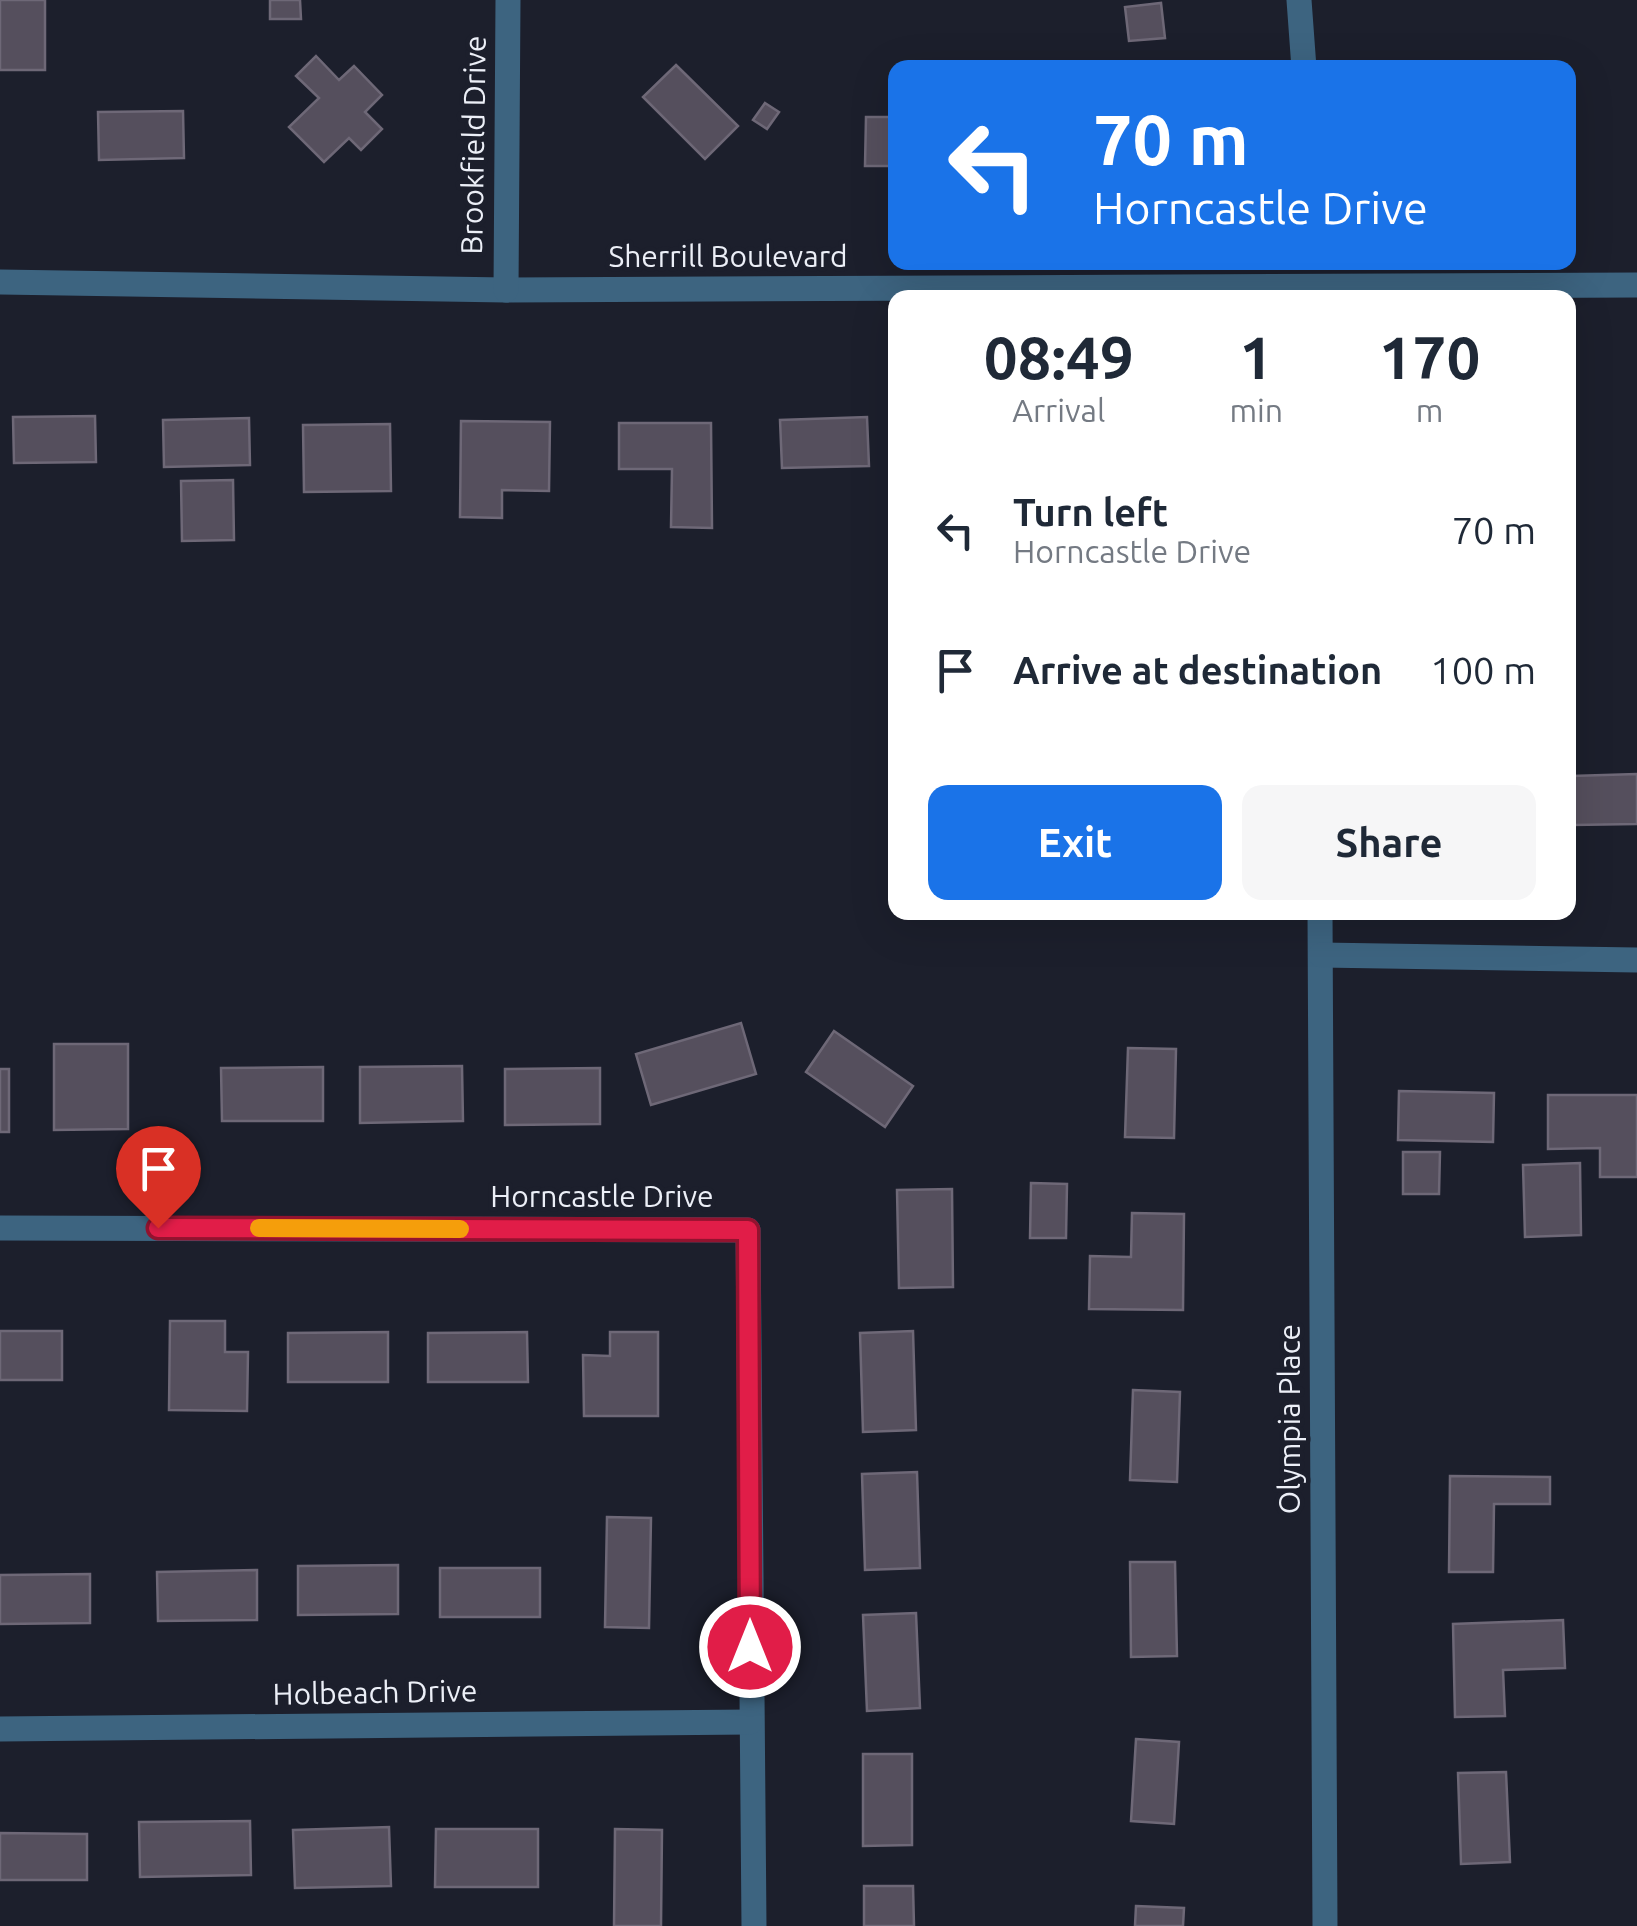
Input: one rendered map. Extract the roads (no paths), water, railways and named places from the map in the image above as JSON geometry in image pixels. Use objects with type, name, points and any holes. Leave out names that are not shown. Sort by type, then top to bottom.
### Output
[{"type":"street","name":"Brookfield Drive","points":[[506,290],[508,0]]},
{"type":"street","points":[[1299,0],[1303,60]]},
{"type":"street","name":"Sherrill Boulevard","points":[[0,282],[506,290],[1318,282],[1637,285]]},
{"type":"street","name":"Olympia Place","points":[[1320,920],[1326,1926]]},
{"type":"street","points":[[1320,955],[1637,960]]},
{"type":"street","name":"Horncastle Drive","points":[[0,1228],[748,1230],[754,1926]]},
{"type":"street","name":"Holbeach Drive","points":[[0,1729],[750,1722]]}]
